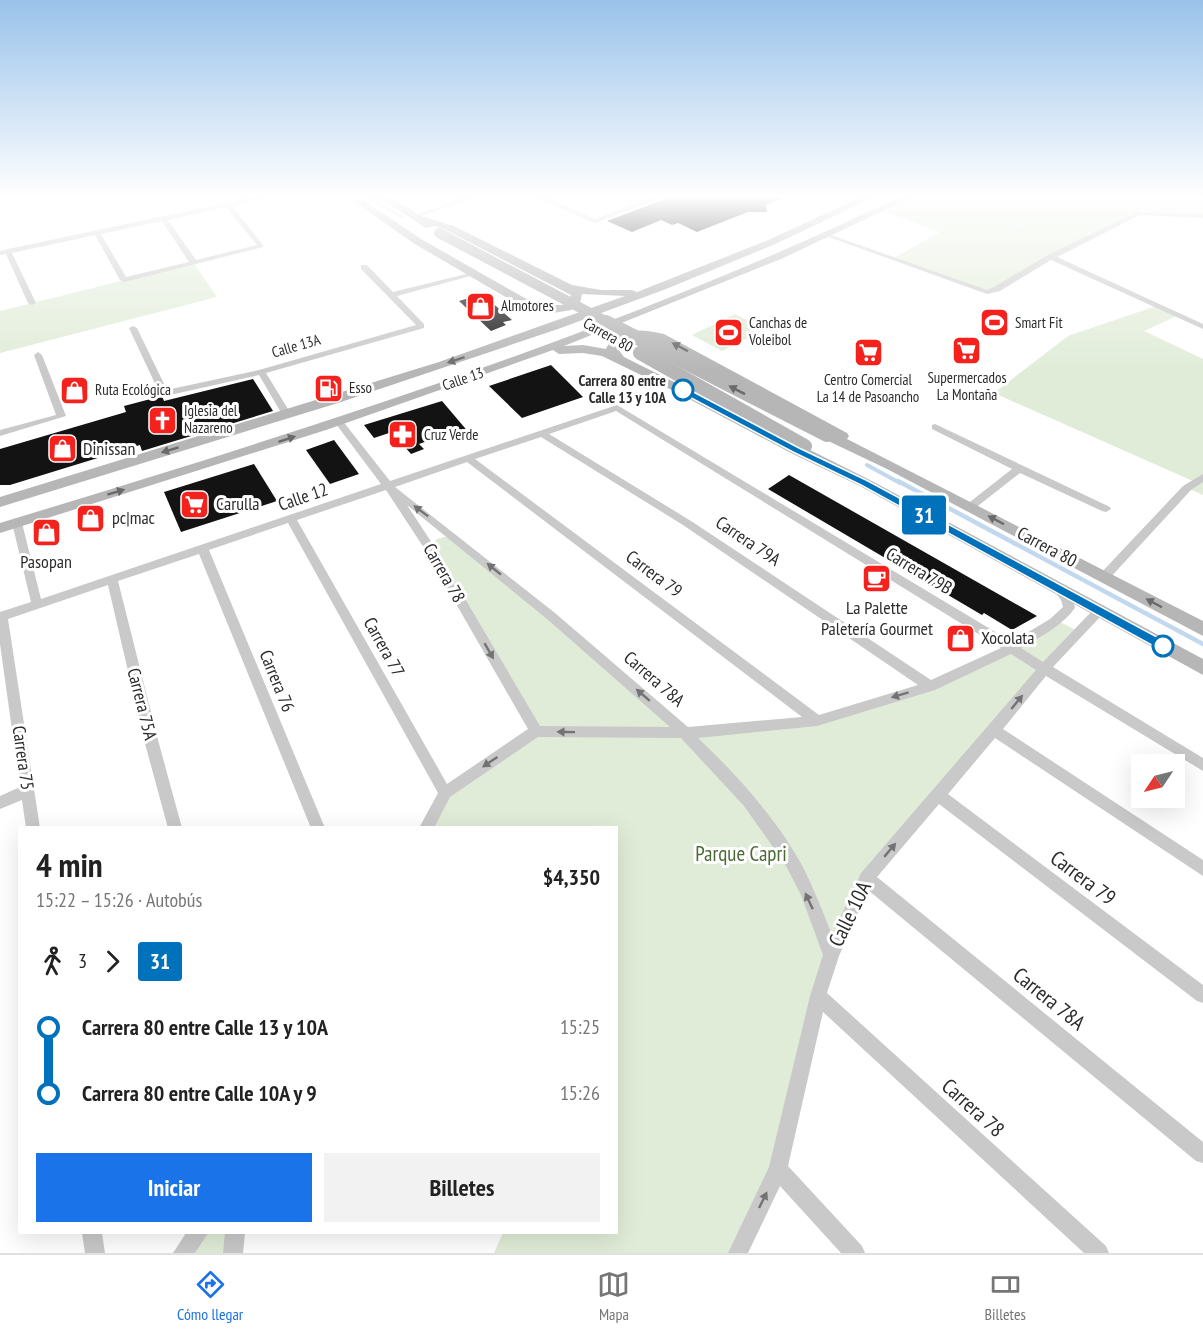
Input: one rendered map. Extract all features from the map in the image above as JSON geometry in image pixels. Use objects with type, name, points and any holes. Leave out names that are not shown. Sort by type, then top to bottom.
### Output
[{"type":"main road","points":[[439,253],[526,305],[544,310],[564,308],[576,299],[577,294],[569,288],[501,253]]},
{"type":"main road","name":"Carrera 80","points":[[466,253],[805,446],[865,483],[1203,668]]},
{"type":"main road","name":"Carrera 80","points":[[470,253],[708,376],[892,466]]},
{"type":"main road","name":"Calle 13","points":[[0,501],[512,342],[700,273],[744,253]]},
{"type":"main road","name":"Calle 13","points":[[0,528],[339,422],[519,360],[786,253]]},
{"type":"main road","points":[[569,288],[613,294],[657,289]]},
{"type":"main road","points":[[660,337],[653,320],[658,310],[670,301]]},
{"type":"main road","points":[[512,342],[526,331],[530,324],[531,318],[526,305]]},
{"type":"main road","points":[[618,358],[612,349],[618,339],[624,336],[642,333],[660,337]]},
{"type":"main road","name":"Carrera 80","points":[[660,337],[748,383],[892,466],[1203,629]]},
{"type":"main road","name":"Carrera 80","points":[[519,360],[553,351],[575,349],[598,351],[618,358],[865,483]]},
{"type":"street","points":[[5,253],[32,303]]},
{"type":"street","points":[[109,253],[124,280],[232,253]]},
{"type":"street","points":[[188,253],[194,263]]},
{"type":"street","points":[[878,253],[987,292],[997,289],[1058,253]]},
{"type":"street","points":[[1051,257],[1200,323]]},
{"type":"street","points":[[364,267],[392,295],[474,274]]},
{"type":"street","name":"Calle 13A","points":[[133,328],[161,388],[170,392],[180,391],[261,372],[421,326],[392,295]]},
{"type":"street","points":[[0,433],[61,416],[38,355]]},
{"type":"street","points":[[261,372],[286,414]]},
{"type":"street","name":"Calle 12","points":[[1,616],[616,408]]},
{"type":"street","name":"Carrera 79B","points":[[616,408],[1203,765]]},
{"type":"street","name":"Carrera 78","points":[[339,422],[388,486],[429,546],[536,731]]},
{"type":"street","points":[[935,427],[1106,509]]},
{"type":"street","name":"Carrera 79A","points":[[541,433],[687,523],[930,686]]},
{"type":"street","name":"Carrera 79","points":[[467,458],[817,722]]},
{"type":"street","points":[[970,507],[1019,469]]},
{"type":"street","points":[[1104,577],[1187,488],[1203,477]]},
{"type":"street","name":"Carrera 78A","points":[[388,486],[548,612],[687,733],[737,786],[791,861],[831,955]]},
{"type":"street","name":"Carrera 77","points":[[291,519],[445,793]]},
{"type":"street","points":[[17,523],[37,604]]},
{"type":"street","name":"Carrera 76","points":[[203,549],[317,826]]},
{"type":"street","name":"Carrera 75A","points":[[112,579],[151,740],[175,826]]},
{"type":"street","points":[[427,826],[445,793],[536,731],[687,733],[817,722],[930,686],[1012,648],[1054,622],[1069,608],[1067,599],[1057,588]]},
{"type":"street","name":"Calle 10A","points":[[738,1253],[778,1169],[818,996],[831,955],[866,878],[1044,669],[1097,613],[1102,613]]},
{"type":"street","name":"Carrera 75","points":[[1,616],[33,826]]},
{"type":"street","points":[[994,730],[1203,869]]},
{"type":"street","points":[[0,803],[27,791]]},
{"type":"street","name":"Carrera 79","points":[[937,794],[1203,995]]},
{"type":"street","name":"Carrera 78A","points":[[866,878],[1203,1154]]},
{"type":"street","name":"Carrera 78","points":[[818,996],[1099,1253]]},
{"type":"street","points":[[778,1169],[855,1253]]},
{"type":"street","points":[[92,1234],[94,1253]]},
{"type":"street","points":[[183,1253],[197,1234]]},
{"type":"street","points":[[233,1253],[235,1234]]},
{"type":"green space","points":[[902,253],[1061,253],[987,292],[892,259]]},
{"type":"green space","points":[[194,263],[217,297],[0,353],[0,311]]},
{"type":"green space","points":[[1156,306],[1179,315],[1144,331],[1203,359],[1203,495],[1187,488],[1195,482],[994,393],[1068,336]]},
{"type":"green space","name":"Canchas de Voleibol","points":[[735,314],[765,329],[722,351],[692,335]]},
{"type":"green space","name":"Parque Capri","points":[[448,536],[687,733],[817,721],[930,686],[1058,621],[1074,629],[1075,633],[866,878],[831,955],[778,1169],[738,1253],[494,1253],[503,1234],[618,1234],[618,826],[427,826],[445,793],[536,731],[429,546],[437,539]]},
{"type":"green space","points":[[197,1234],[235,1234],[233,1253],[183,1253]]},
{"type":"building","points":[[482,294],[512,320],[503,322],[506,325],[491,331],[459,301]]},
{"type":"building","points":[[551,365],[583,397],[522,418],[489,386]]},
{"type":"building","points":[[253,379],[273,411],[142,451],[140,445],[10,485],[0,485],[0,449],[126,412],[124,406],[162,396],[164,401]]},
{"type":"building","points":[[442,401],[470,434],[453,441],[447,434],[419,444],[424,449],[411,454],[392,432],[374,438],[364,425]]},
{"type":"building","points":[[334,440],[359,474],[330,484],[306,450]]},
{"type":"building","points":[[254,464],[277,501],[181,532],[164,492]]},
{"type":"building","points":[[789,475],[1037,616],[1012,630],[984,613],[982,615],[768,489]]},
{"type":"waterway","points":[[867,465],[900,483]]},
{"type":"waterway","points":[[898,481],[1203,644]]},
{"type":"bus line","name":"31","points":[[683,390],[796,450],[865,483],[1163,646]]},
{"type":"place","name":"Almotores","points":[[480,306]]},
{"type":"place","name":"Smart Fit","points":[[994,323]]},
{"type":"place","name":"Canchas de Voleibol","points":[[728,332]]},
{"type":"place","name":"Supermercados La Montaña","points":[[967,351]]},
{"type":"place","name":"Centro Comercial La 14 de Pasoancho","points":[[868,353]]},
{"type":"place","name":"Esso","points":[[328,388]]},
{"type":"place","name":"Ruta Ecológica","points":[[74,390]]},
{"type":"place","name":"Carrera 80 entre Calle 13 y 10A","points":[[683,390]]},
{"type":"place","name":"Iglesia del Nazareno","points":[[163,420]]},
{"type":"place","name":"Cruz Verde","points":[[403,435]]},
{"type":"place","name":"Dinissan","points":[[62,449]]},
{"type":"place","name":"Carulla","points":[[195,504]]},
{"type":"place","name":"pc|mac","points":[[91,518]]},
{"type":"place","name":"Pasopan","points":[[46,533]]},
{"type":"place","name":"La Palette Paletería Gourmet","points":[[877,579]]},
{"type":"place","name":"Xocolata","points":[[960,638]]}]
